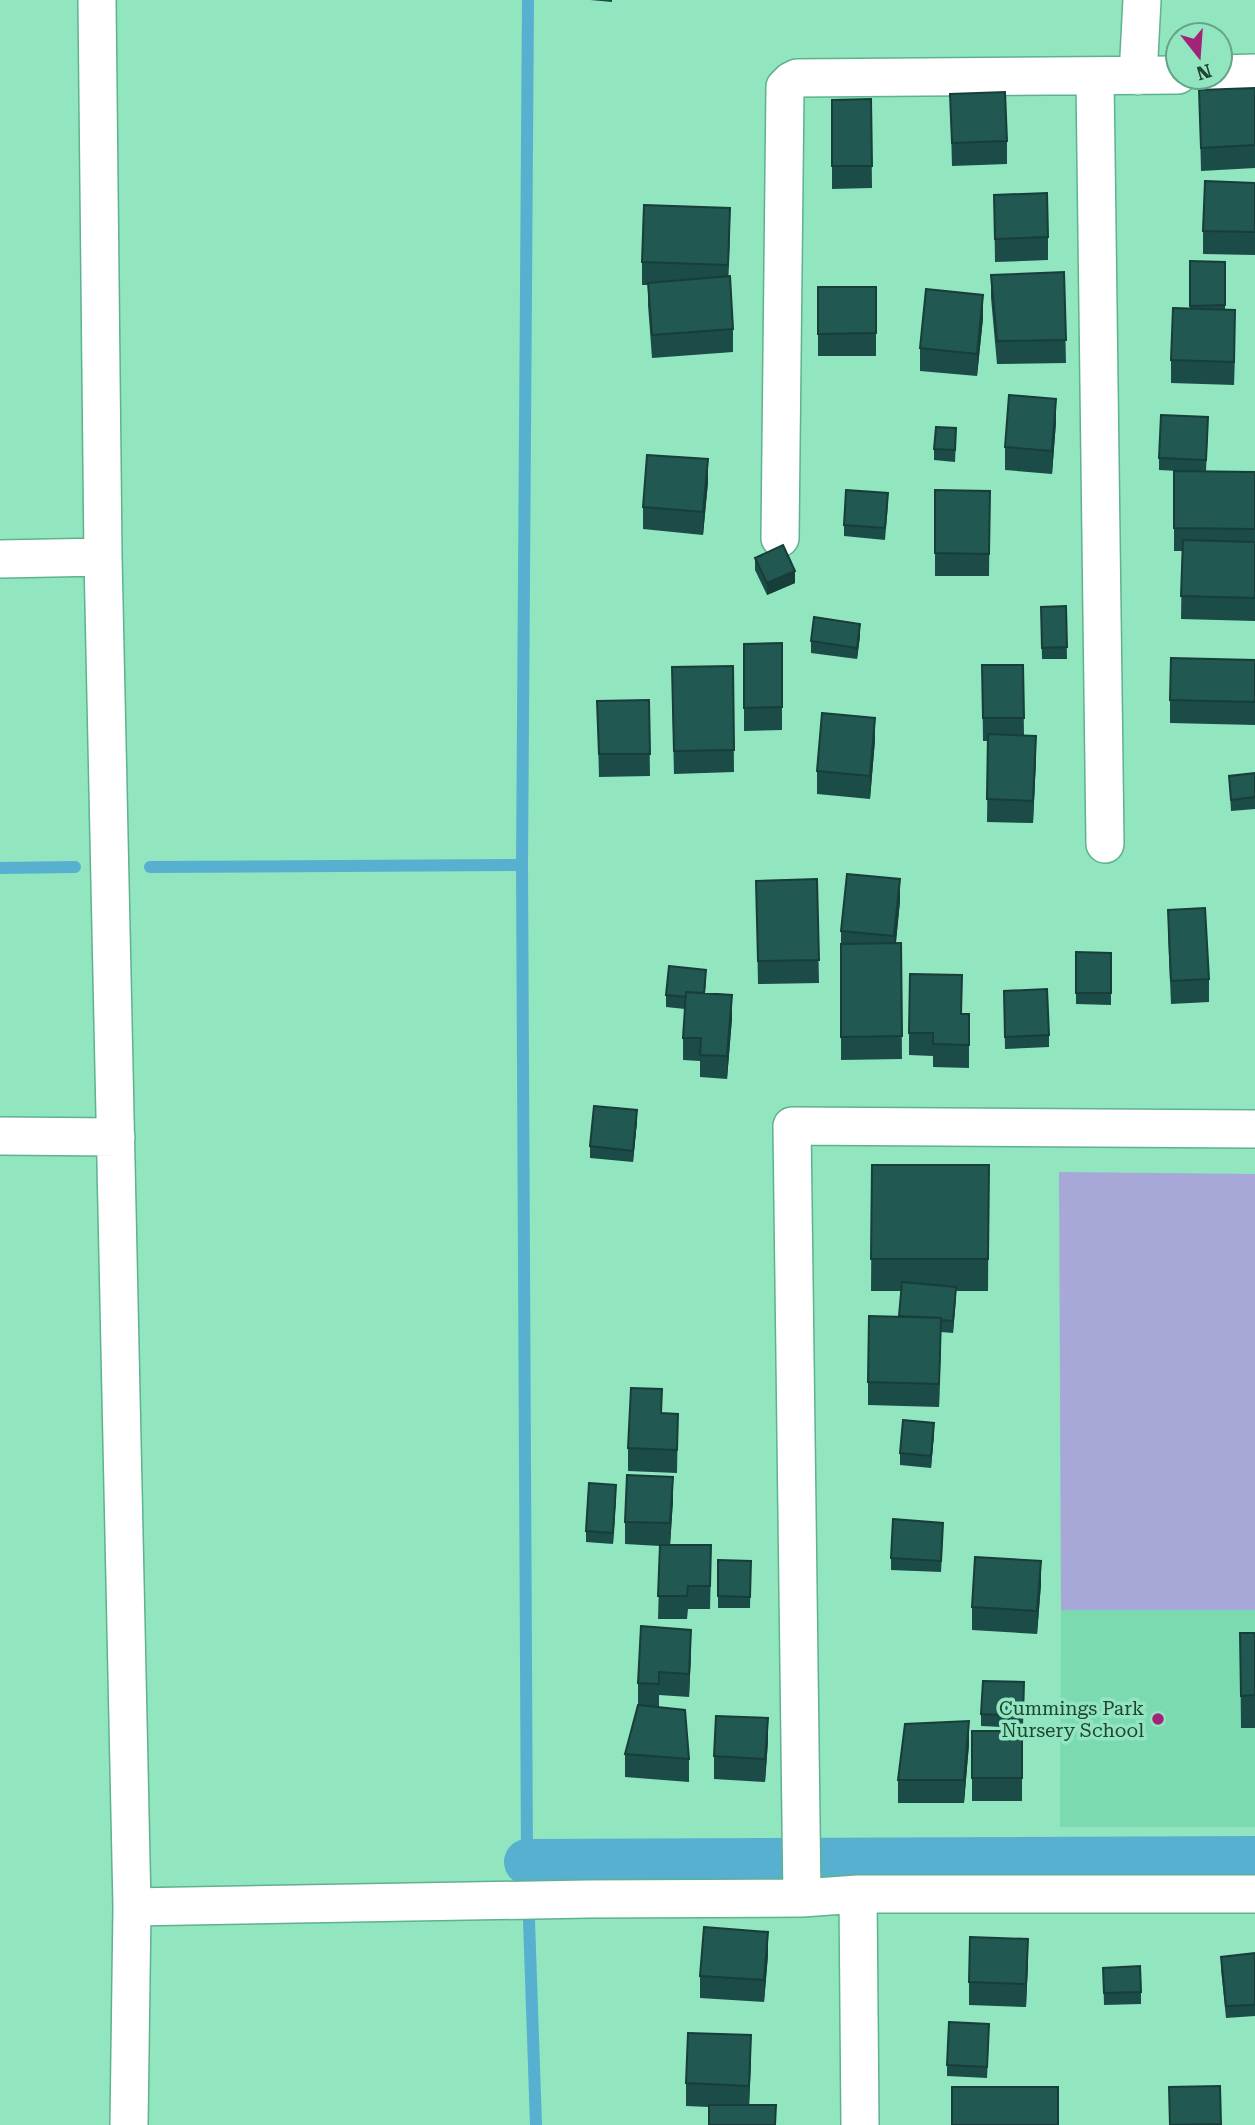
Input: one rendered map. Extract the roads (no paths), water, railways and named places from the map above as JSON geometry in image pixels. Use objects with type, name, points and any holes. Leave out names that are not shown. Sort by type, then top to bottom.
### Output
[{"type":"street","points":[[97,0],[103,557],[132,1907],[129,2125]]},
{"type":"street","points":[[1138,76],[1142,0]]},
{"type":"street","points":[[1234,74],[1255,73]]},
{"type":"street","points":[[780,538],[785,87],[790,80],[1164,75]]},
{"type":"street","points":[[1096,78],[1105,844]]},
{"type":"street","points":[[0,559],[103,557]]},
{"type":"street","points":[[802,1898],[792,1126],[1255,1129]]},
{"type":"street","points":[[0,1136],[116,1137]]},
{"type":"street","points":[[132,1907],[802,1898],[858,1894],[1255,1894]]},
{"type":"street","points":[[858,1894],[860,2125]]},
{"type":"waterway","points":[[528,0],[522,865],[527,1862],[536,2125]]},
{"type":"waterway","points":[[150,867],[522,865]]},
{"type":"waterway","points":[[0,868],[75,867]]},
{"type":"waterway","points":[[527,1862],[1255,1859]]},
{"type":"place","name":"Cummings Park Nursery School","points":[[1158,1719]]}]
